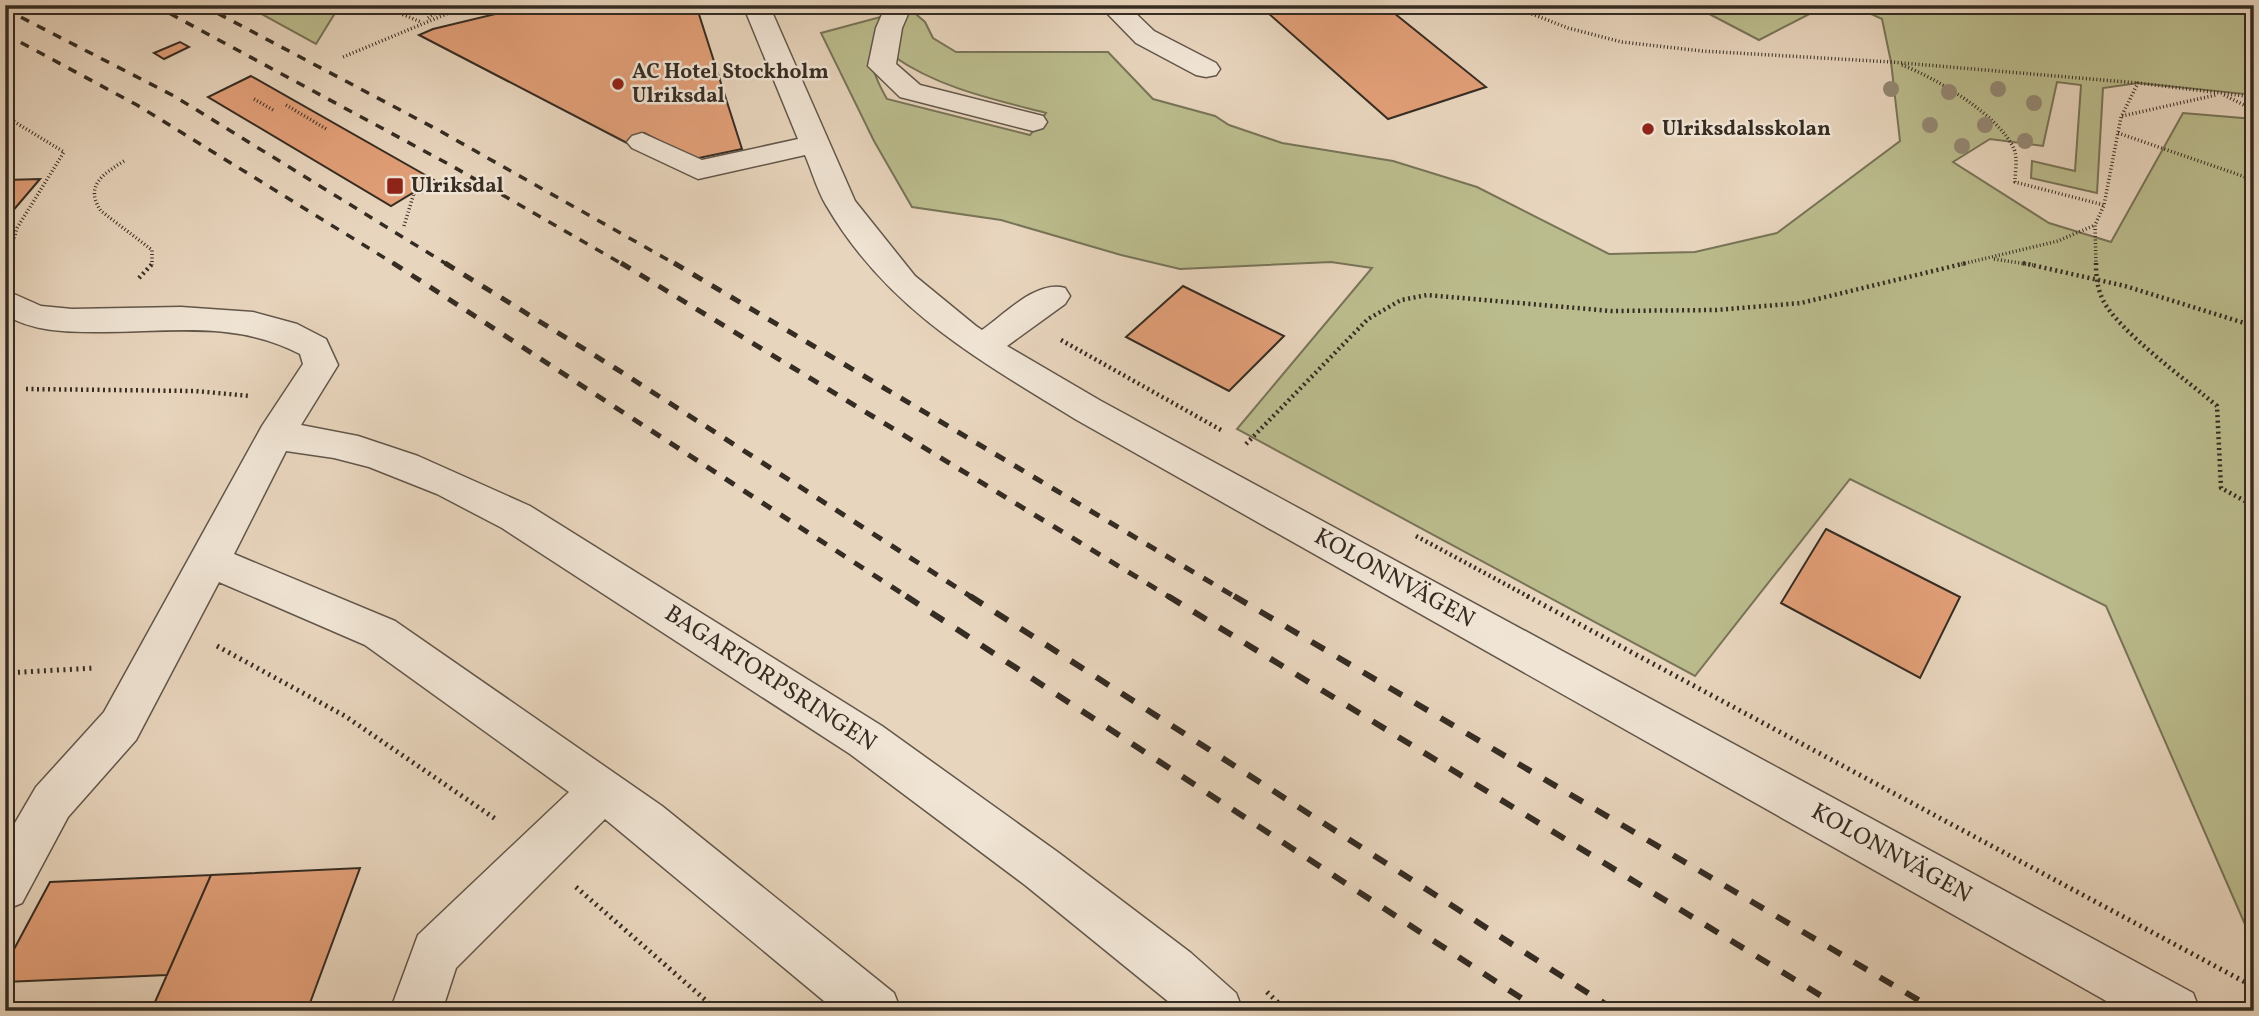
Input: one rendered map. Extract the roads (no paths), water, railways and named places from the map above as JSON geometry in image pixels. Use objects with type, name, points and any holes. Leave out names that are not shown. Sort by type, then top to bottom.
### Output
[{"type":"street","name":"KOLONNVÄGEN","points":[[756,5],[840,203],[860,232],[924,304],[982,347],[1113,424],[2175,1011]]},
{"type":"street","points":[[899,5],[890,28],[882,66],[910,91],[1033,122]]},
{"type":"street","points":[[1112,5],[1146,37],[1206,69]]},
{"type":"street","points":[[642,142],[698,170],[815,144]]},
{"type":"street","points":[[982,347],[1053,296]]},
{"type":"street","points":[[5,301],[37,317],[76,320],[238,321],[273,327],[314,347],[321,365],[275,436],[120,726],[52,802],[5,887]]},
{"type":"street","name":"BAGARTORPSRINGEN","points":[[275,436],[333,444],[398,462],[472,494],[516,517],[866,740],[1042,869],[1173,971],[1218,1011]]},
{"type":"street","points":[[210,561],[380,633],[646,821],[876,1011]]},
{"type":"street","points":[[416,1011],[436,953],[603,790]]},
{"type":"railway","points":[[154,5],[452,166],[624,265]]},
{"type":"railway","points":[[202,5],[440,131],[677,265]]},
{"type":"railway","points":[[5,9],[174,96],[448,265]]},
{"type":"railway","points":[[5,34],[137,105],[396,265]]},
{"type":"railway","points":[[393,263],[909,598]]},
{"type":"railway","points":[[445,263],[615,368],[973,598]]},
{"type":"railway","points":[[621,263],[1171,598]]},
{"type":"railway","points":[[674,263],[1237,598]]},
{"type":"railway","points":[[906,596],[1541,1011]]},
{"type":"railway","points":[[970,596],[1616,1011]]},
{"type":"railway","points":[[1168,596],[1846,1011]]},
{"type":"railway","points":[[1234,596],[1937,1011]]},
{"type":"place","name":"AC Hotel Stockholm Ulriksdal","points":[[618,84]]},
{"type":"place","name":"Ulriksdalsskolan","points":[[1648,129]]},
{"type":"place","name":"Ulriksdal","points":[[395,186]]}]
